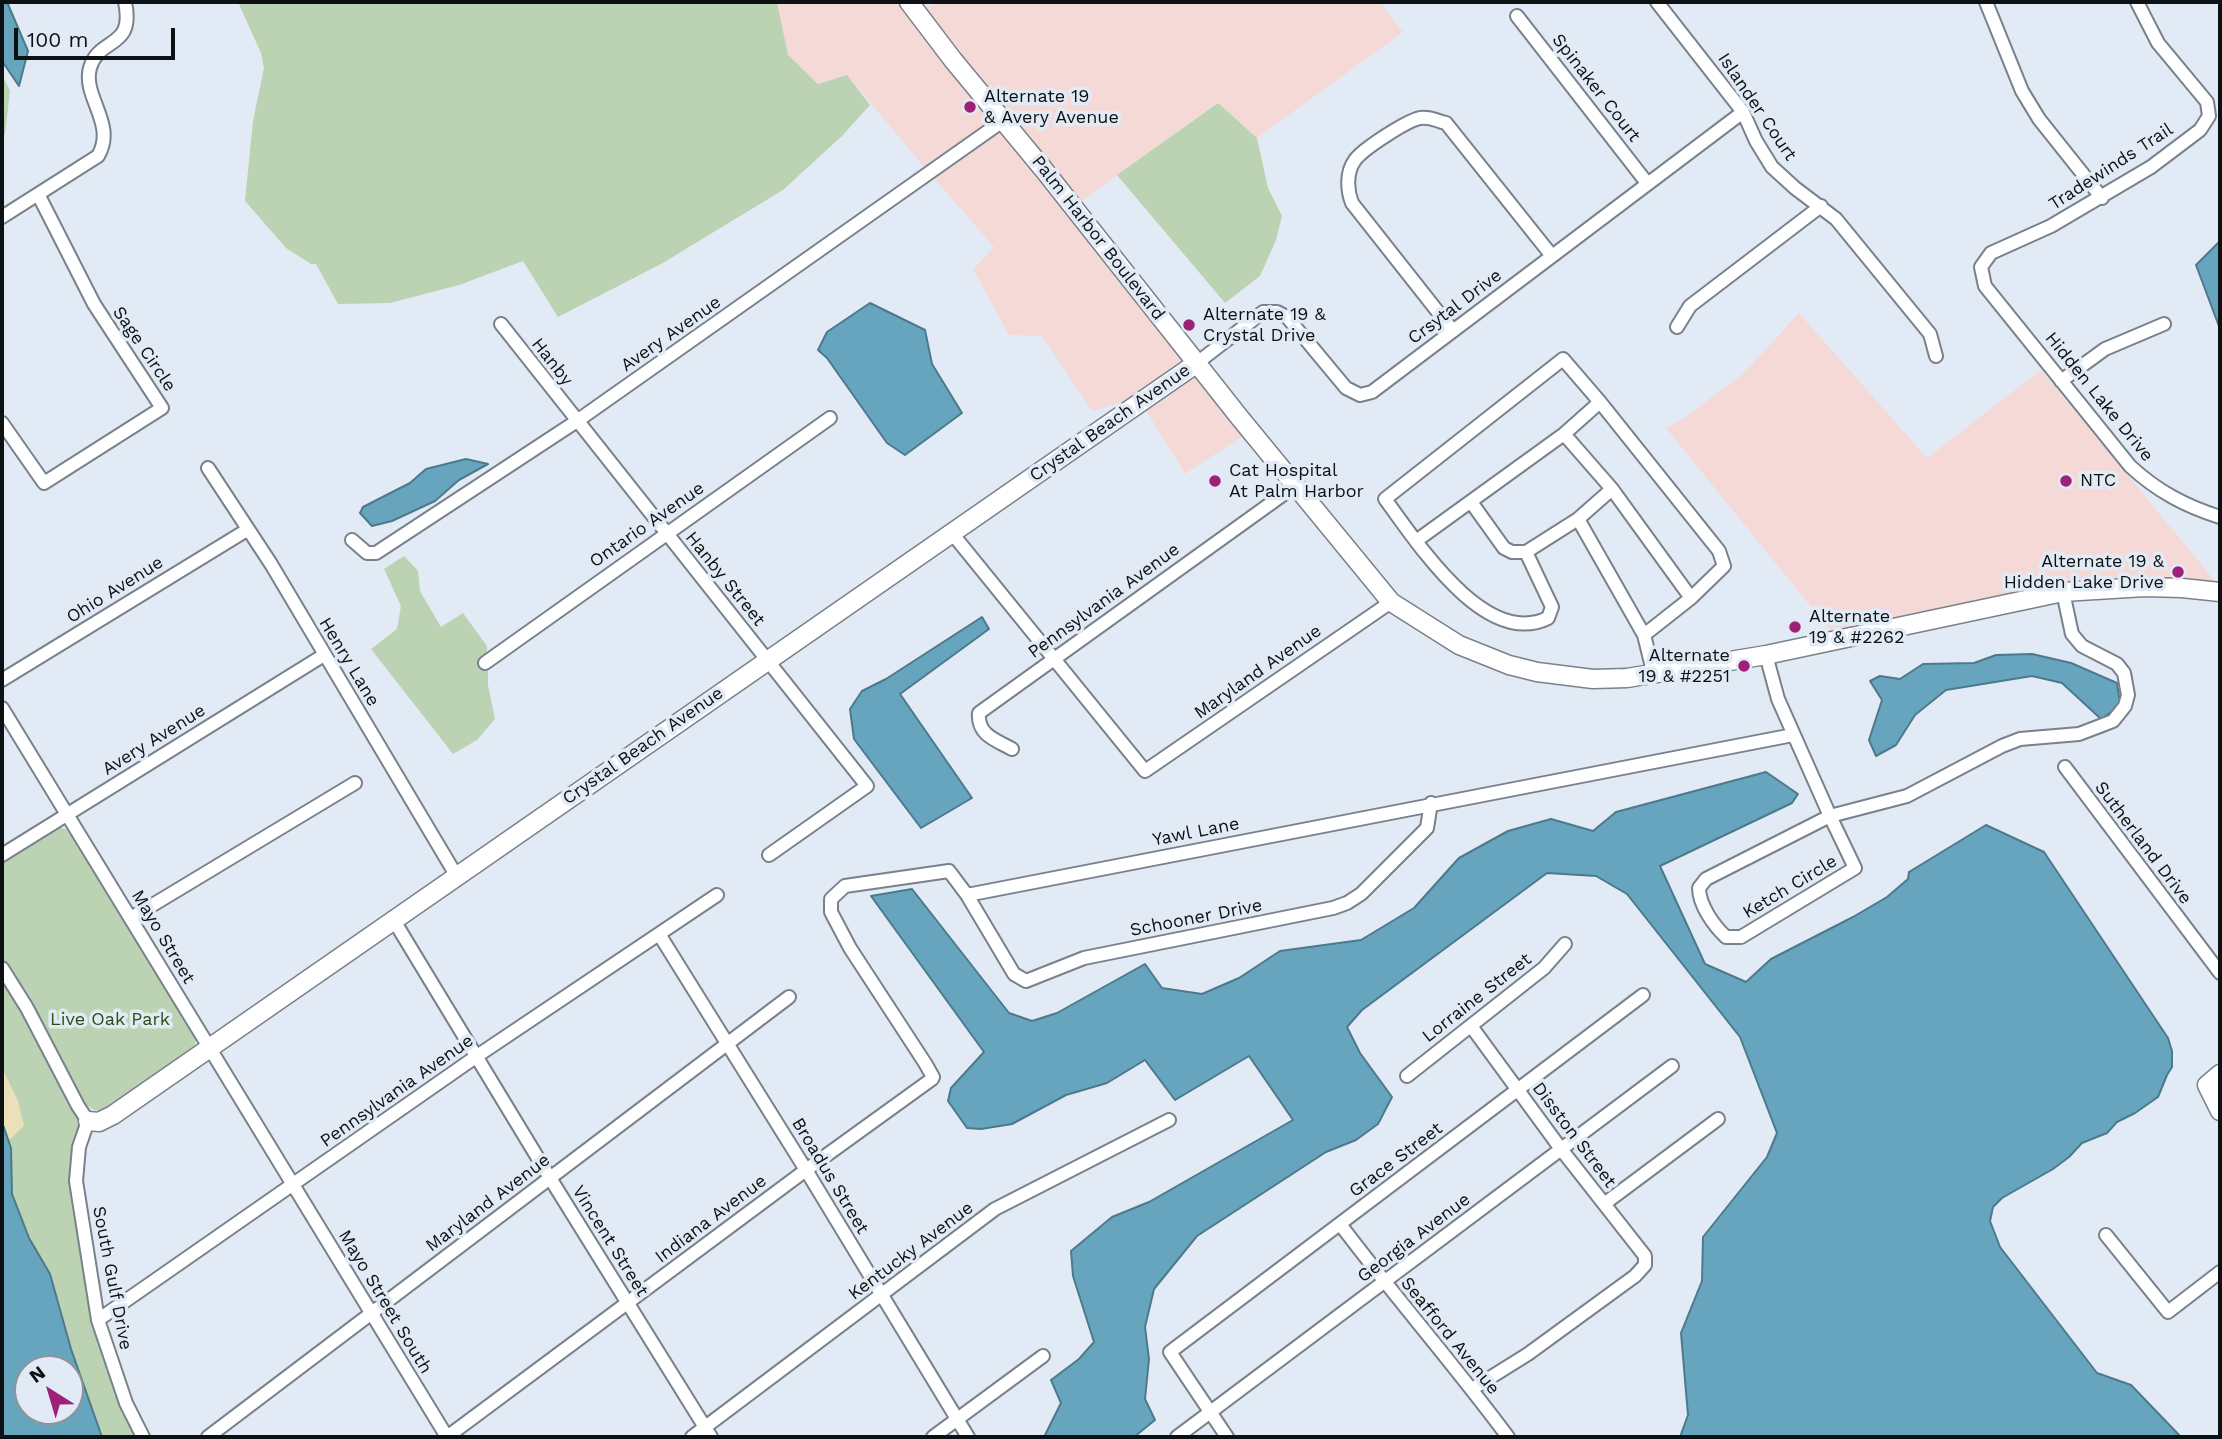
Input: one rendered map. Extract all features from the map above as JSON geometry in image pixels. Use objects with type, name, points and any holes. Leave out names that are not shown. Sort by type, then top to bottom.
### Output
[{"type":"main road","name":"Palm Harbor Boulevard","points":[[915,3],[953,60],[1391,602],[1459,645],[1509,665],[1561,677],[1627,678],[1766,655]]},
{"type":"main road","name":"Crystal Beach Avenue","points":[[88,1121],[99,1122],[113,1115],[1196,363]]},
{"type":"main road","points":[[1766,655],[2063,592],[2145,587],[2220,592]]},
{"type":"main road","points":[[2214,1080],[2220,1111]]},
{"type":"street","points":[[2,216],[98,156],[105,135],[89,73],[95,58],[123,34],[128,22],[125,2]]},
{"type":"street","name":"Islander Court","points":[[1657,2],[1743,112],[1772,167],[1794,188],[1836,219],[1930,334],[1936,356]]},
{"type":"street","points":[[1986,2],[2022,91],[2039,119],[2102,198]]},
{"type":"street","name":"Tradewinds Trail","points":[[1981,267],[1992,253],[2051,226],[2151,167],[2200,130],[2209,116],[2207,103],[2158,43],[2137,2]]},
{"type":"street","name":"Spinaker Court","points":[[1517,16],[1647,183]]},
{"type":"street","name":"Crsytal Drive","points":[[1196,363],[1263,312],[1277,312],[1287,317],[1346,388],[1360,395],[1372,392],[1743,112]]},
{"type":"street","points":[[1453,331],[1352,203],[1348,192],[1355,160],[1393,131],[1421,118],[1434,117],[1446,123],[1552,256]]},
{"type":"street","name":"Avery Avenue","points":[[352,540],[367,553],[376,553],[576,421],[1004,120]]},
{"type":"street","name":"Sage Circle","points":[[2,423],[44,483],[162,408],[94,304],[38,194]]},
{"type":"street","points":[[1676,327],[1690,306],[1821,206]]},
{"type":"street","name":"Hidden Lake Drive","points":[[1981,267],[1986,286],[2130,466],[2152,487],[2190,508],[2220,517]]},
{"type":"street","name":"Hanby","points":[[501,324],[576,421]]},
{"type":"street","points":[[2062,381],[2105,349],[2164,324]]},
{"type":"street","points":[[1526,552],[1552,607],[1548,618],[1520,625],[1489,614],[1455,587],[1385,499],[1563,359],[1718,551],[1724,566],[1691,598],[1644,635]]},
{"type":"street","points":[[1416,541],[1564,434],[1600,402]]},
{"type":"street","name":"Ontario Avenue","points":[[485,663],[830,418]]},
{"type":"street","name":"Hanby Street","points":[[576,421],[768,659]]},
{"type":"street","points":[[1564,434],[1612,489],[1691,598]]},
{"type":"street","name":"Henry Lane","points":[[208,468],[271,564],[456,875]]},
{"type":"street","name":"Pennsylvania Avenue","points":[[1012,749],[984,734],[978,722],[979,713],[1295,486]]},
{"type":"street","points":[[1471,502],[1504,548],[1512,552],[1526,552],[1578,519],[1612,489]]},
{"type":"street","points":[[1578,519],[1644,635],[1654,675]]},
{"type":"street","name":"Ohio Avenue","points":[[2,681],[247,530]]},
{"type":"street","points":[[951,532],[1052,659]]},
{"type":"street","points":[[1830,816],[1907,796],[2020,739],[2079,734],[2113,721],[2125,706],[2128,695],[2124,673],[2117,664],[2082,646],[2072,634],[2063,592]]},
{"type":"street","name":"Maryland Avenue","points":[[1052,659],[1145,771],[1391,602]]},
{"type":"street","name":"Avery Avenue","points":[[2,855],[324,655]]},
{"type":"street","name":"Ketch Circle","points":[[1766,655],[1778,699],[1855,869],[1741,937],[1726,937],[1719,931],[1699,897],[1699,888],[1706,879],[1830,816]]},
{"type":"street","points":[[768,659],[867,786],[769,855]]},
{"type":"street","name":"Mayo Street","points":[[2,708],[293,1184]]},
{"type":"street","name":"Yawl Lane","points":[[967,895],[1793,734]]},
{"type":"street","name":"Sutherland Drive","points":[[2064,767],[2220,973]]},
{"type":"street","points":[[131,918],[355,783]]},
{"type":"street","name":"Schooner Drive","points":[[967,895],[1013,974],[1026,981],[1084,958],[1347,903],[1362,894],[1427,828],[1431,803]]},
{"type":"street","name":"Indiana Avenue","points":[[447,1437],[899,1101],[930,1081],[933,1077],[850,948],[831,912],[831,899],[845,886],[949,871],[967,895]]},
{"type":"street","name":"Pennsylvania Avenue","points":[[98,1320],[477,1056],[717,895]]},
{"type":"street","name":"Vincent Street","points":[[393,919],[708,1432]]},
{"type":"street","name":"Broadus Street","points":[[659,934],[968,1437]]},
{"type":"street","name":"Lorraine Street","points":[[1407,1076],[1544,968],[1565,944]]},
{"type":"street","points":[[2,968],[27,1008],[88,1121]]},
{"type":"street","name":"Grace Street","points":[[1209,1413],[1170,1352],[1643,995]]},
{"type":"street","name":"Maryland Avenue","points":[[208,1437],[789,997]]},
{"type":"street","name":"Disston Street","points":[[1471,1026],[1561,1149],[1646,1256],[1645,1265],[1635,1276],[1528,1354],[1472,1389]]},
{"type":"street","name":"Georgia Avenue","points":[[1177,1437],[1672,1066]]},
{"type":"street","points":[[1604,1204],[1718,1119]]},
{"type":"street","name":"Kentucky Avenue","points":[[692,1437],[708,1432],[995,1209],[1169,1120]]},
{"type":"street","name":"South Gulf Drive","points":[[88,1121],[79,1147],[76,1181],[98,1320],[126,1403],[143,1437]]},
{"type":"street","name":"Mayo Street South","points":[[293,1184],[447,1437]]},
{"type":"street","name":"Seafford Avenue","points":[[1340,1224],[1508,1437]]},
{"type":"street","points":[[2106,1235],[2168,1312],[2220,1272]]},
{"type":"street","points":[[933,1437],[1043,1356]]},
{"type":"street","points":[[1209,1413],[1227,1437]]},
{"type":"shaded area","points":[[777,2],[902,2],[995,119],[925,168],[847,75],[819,84],[788,56]]},
{"type":"shaded area","points":[[939,2],[1380,2],[1403,32],[1257,138],[1217,103],[1079,203],[922,9]]},
{"type":"shaded area","points":[[1003,128],[1188,361],[1133,399],[1092,411],[1042,336],[1009,335],[973,269],[994,247],[933,177]]},
{"type":"shaded area","points":[[1799,313],[1927,458],[2041,370],[2219,586],[2081,580],[1833,634],[1666,428],[1684,418],[1743,374]]},
{"type":"shaded area","points":[[1196,371],[1246,434],[1185,474],[1144,407]]},
{"type":"green space","points":[[238,2],[777,2],[788,55],[818,84],[847,75],[870,105],[842,136],[783,190],[661,264],[558,317],[523,261],[459,285],[390,303],[338,304],[316,264],[311,264],[286,248],[245,201],[253,121],[264,68],[261,53]]},
{"type":"green space","points":[[2,74],[10,91],[5,134],[2,137]]},
{"type":"green space","points":[[1218,103],[1257,138],[1268,188],[1282,216],[1276,240],[1260,276],[1225,303],[1117,175]]},
{"type":"green space","points":[[404,556],[418,571],[420,591],[441,627],[463,613],[487,646],[487,653],[477,661],[484,670],[488,668],[488,685],[495,719],[477,740],[453,754],[371,649],[397,629],[401,606],[384,569]]},
{"type":"green space","name":"Live Oak Park","points":[[57,827],[66,829],[73,838],[196,1039],[194,1050],[103,1111],[94,1110],[82,1102],[2,955],[2,858]]},
{"type":"green space","points":[[2,968],[78,1106],[90,1298],[139,1437],[102,1437],[84,1386],[84,1355],[73,1355],[50,1274],[29,1238],[12,1194],[11,1148],[2,1122]]},
{"type":"sand","points":[[2,1068],[18,1101],[24,1126],[8,1141],[2,1122]]},
{"type":"water","points":[[2,2],[7,2],[28,51],[19,86],[2,61]]},
{"type":"water","points":[[2220,241],[2220,329],[2196,265]]},
{"type":"water","points":[[870,303],[925,330],[932,364],[962,413],[905,455],[887,443],[827,358],[818,350],[827,332]]},
{"type":"water","points":[[466,459],[488,464],[459,480],[435,501],[392,521],[372,526],[360,513],[363,507],[410,483],[426,469]]},
{"type":"water","points":[[982,617],[989,629],[900,694],[972,798],[921,828],[854,739],[850,709],[862,691],[886,679]]},
{"type":"water","points":[[2032,654],[2071,663],[2117,683],[2120,703],[2101,719],[2062,683],[2032,676],[1946,690],[1915,715],[1896,745],[1876,756],[1869,740],[1882,700],[1870,681],[1880,676],[1900,679],[1923,664],[1974,663],[1996,655]]},
{"type":"water","points":[[1766,772],[1798,794],[1792,803],[1660,866],[1705,964],[1746,982],[1771,959],[1887,897],[1908,879],[1909,872],[1986,825],[2044,852],[2168,1038],[2172,1051],[2172,1067],[2158,1097],[2117,1122],[2107,1133],[2082,1143],[2053,1169],[2002,1198],[1993,1207],[1990,1221],[2000,1247],[2097,1373],[2131,1385],[2181,1437],[1680,1437],[1688,1415],[1681,1333],[1702,1281],[1703,1237],[1767,1157],[1777,1133],[1740,1037],[1627,894],[1596,876],[1547,873],[1362,1010],[1347,1027],[1360,1053],[1392,1097],[1378,1124],[1356,1140],[1326,1152],[1197,1236],[1154,1289],[1145,1327],[1149,1359],[1145,1399],[1155,1420],[1134,1437],[1044,1437],[1061,1403],[1051,1380],[1079,1359],[1094,1342],[1073,1276],[1071,1251],[1112,1217],[1149,1202],[1293,1120],[1249,1056],[1175,1100],[1145,1060],[1107,1083],[1066,1095],[1012,1124],[981,1129],[967,1128],[948,1101],[951,1088],[984,1052],[871,896],[912,889],[1009,1013],[1032,1021],[1057,1013],[1145,964],[1162,988],[1202,994],[1239,978],[1280,951],[1361,940],[1414,908],[1459,858],[1508,831],[1551,819],[1593,831],[1616,812]]},
{"type":"water","points":[[2,1122],[11,1148],[12,1194],[29,1238],[50,1274],[73,1355],[14,1355],[14,1425],[84,1425],[84,1386],[102,1437],[2,1437]]},
{"type":"place","name":"Alternate 19 & Avery Avenue","points":[[970,107]]},
{"type":"place","name":"Alternate 19 & Crystal Drive","points":[[1189,325]]},
{"type":"place","name":"Cat Hospital At Palm Harbor","points":[[1215,481]]},
{"type":"place","name":"NTC","points":[[2066,481]]},
{"type":"place","name":"Alternate 19 & Hidden Lake Drive","points":[[2178,572]]},
{"type":"place","name":"Alternate 19 & #2262","points":[[1795,627]]},
{"type":"place","name":"Alternate 19 & #2251","points":[[1744,666]]}]
